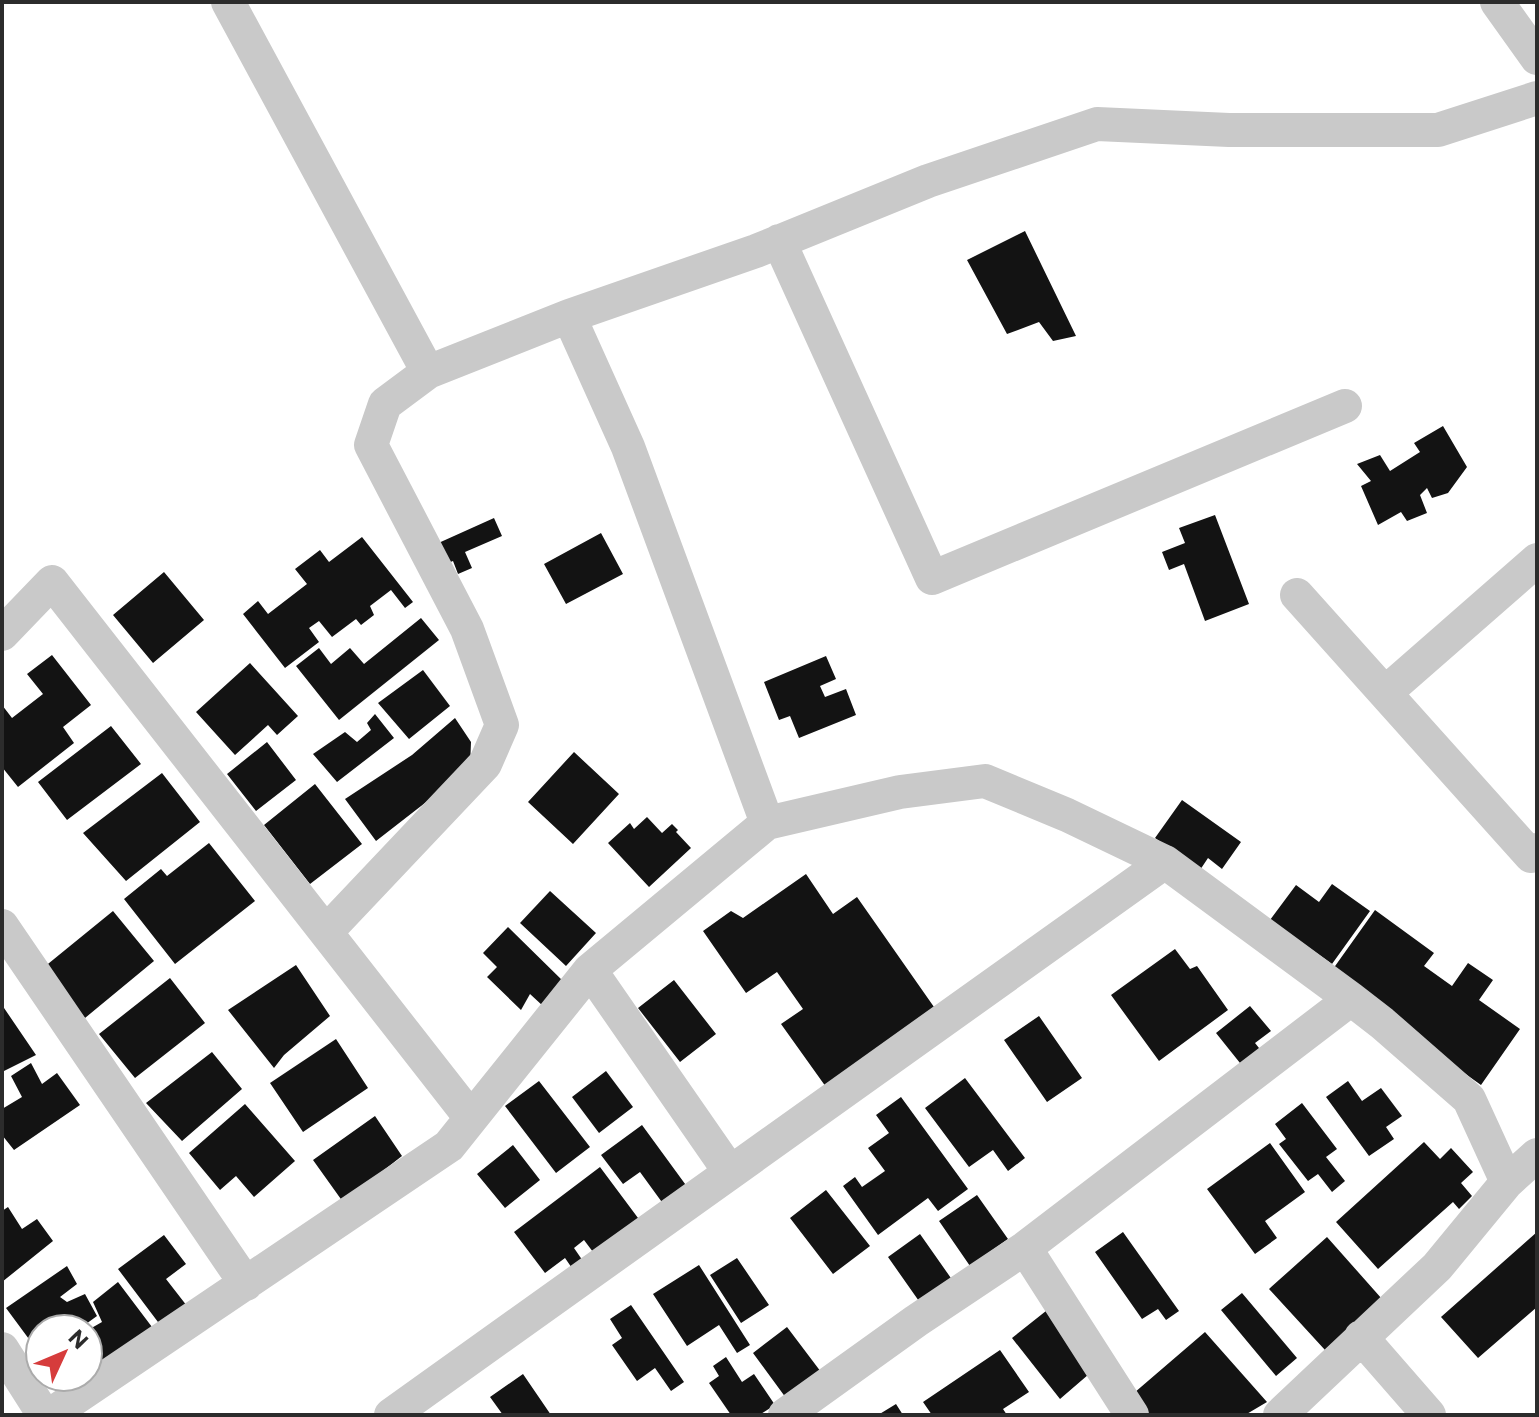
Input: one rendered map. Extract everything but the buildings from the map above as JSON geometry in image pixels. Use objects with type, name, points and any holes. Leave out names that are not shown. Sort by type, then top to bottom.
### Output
[{"type":"street","points":[[228,2],[428,372]]},
{"type":"street","points":[[1497,2],[1537,58]]},
{"type":"street","points":[[326,932],[485,764],[502,725],[467,629],[371,445],[385,404],[428,372],[569,316],[779,241],[928,181],[1097,124],[1229,130],[1438,130],[1533,104]]},
{"type":"street","points":[[779,241],[932,578],[1345,406]]},
{"type":"street","points":[[569,316],[628,447],[767,823]]},
{"type":"street","points":[[1385,693],[1537,560]]},
{"type":"street","points":[[2,634],[52,582],[471,1118]]},
{"type":"street","points":[[1297,595],[1531,856],[1537,850]]},
{"type":"street","points":[[50,1415],[449,1146],[590,970],[767,823],[900,792],[985,781],[1067,815],[1165,862],[1351,999],[1469,1099],[1507,1182]]},
{"type":"street","points":[[391,1415],[1165,862]]},
{"type":"street","points":[[2,926],[246,1284]]},
{"type":"street","points":[[590,970],[730,1172]]},
{"type":"street","points":[[785,1415],[1025,1248],[1351,999]]},
{"type":"street","points":[[1280,1415],[1437,1267],[1507,1182],[1537,1155]]},
{"type":"street","points":[[1025,1248],[1132,1415]]},
{"type":"street","points":[[1361,1337],[1429,1415]]},
{"type":"street","points":[[2,1349],[44,1415]]}]
